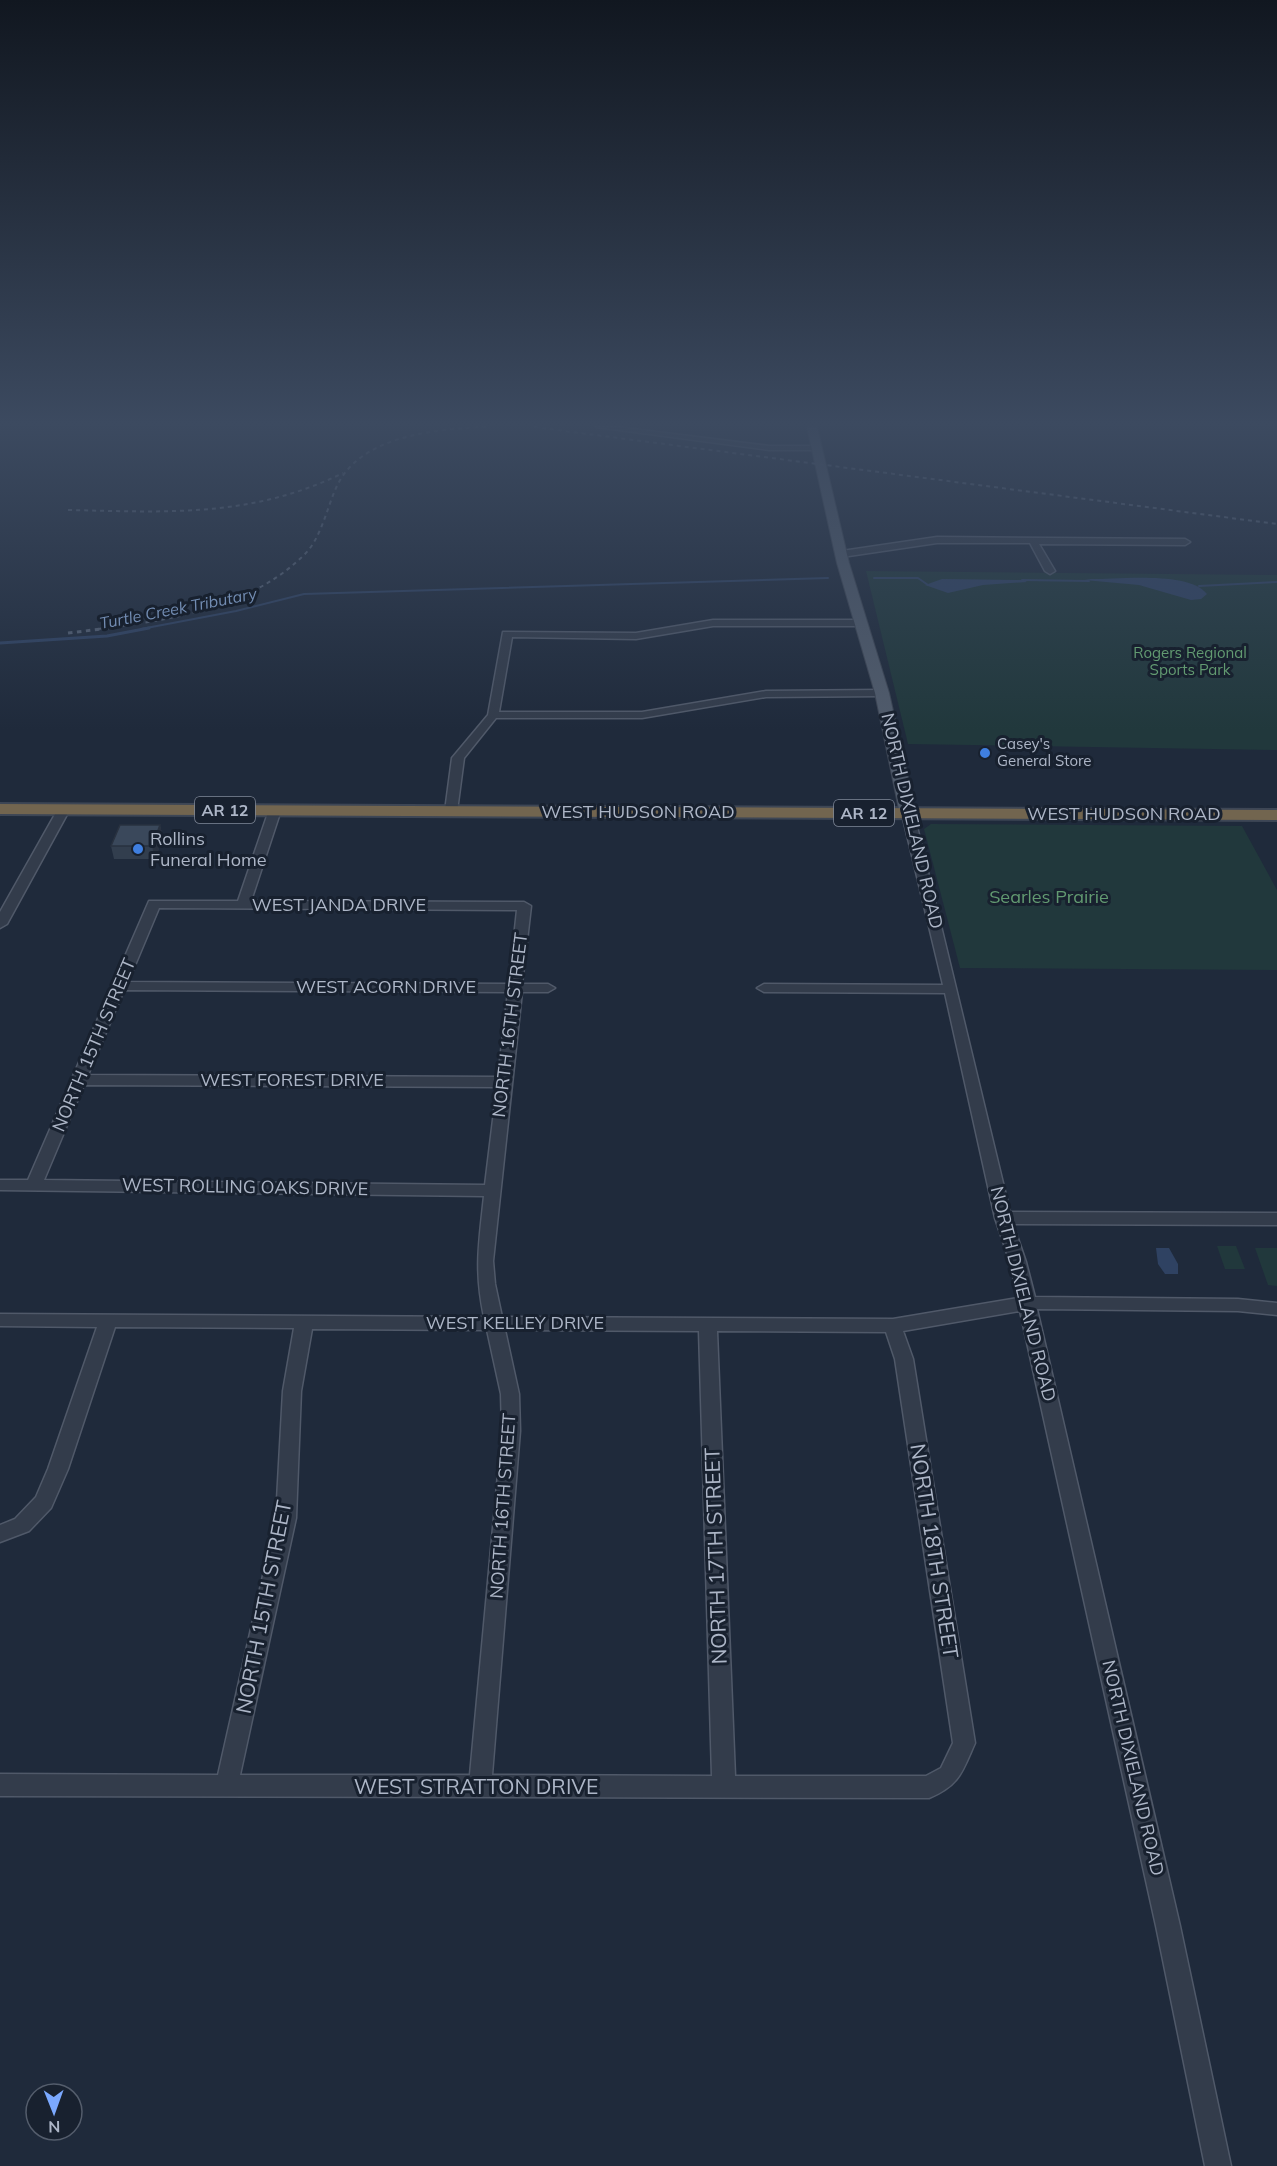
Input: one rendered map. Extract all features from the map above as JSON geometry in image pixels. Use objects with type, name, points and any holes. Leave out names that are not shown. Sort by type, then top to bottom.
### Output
[{"type":"highway","name":"WEST HUDSON ROAD","points":[[0,809],[1277,815]]},
{"type":"main road","name":"NORTH DIXIELAND ROAD","points":[[836,528],[860,623],[882,693],[908,814]]},
{"type":"street","points":[[842,555],[937,540],[1185,542]]},
{"type":"street","points":[[1033,541],[1050,571]]},
{"type":"street","points":[[451,811],[458,758],[493,715],[507,634],[636,636],[713,623],[860,623]]},
{"type":"street","points":[[493,715],[642,715],[766,694],[882,693]]},
{"type":"street","points":[[0,924],[5,906],[64,809]]},
{"type":"street","points":[[243,905],[275,810]]},
{"type":"street","name":"NORTH DIXIELAND ROAD","points":[[908,814],[1003,1218],[1018,1262],[1163,1903],[1218,2166]]},
{"type":"street","name":"WEST JANDA DRIVE","points":[[154,904],[524,906]]},
{"type":"street","name":"NORTH 15TH STREET","points":[[34,1185],[154,904]]},
{"type":"street","name":"NORTH 16TH STREET","points":[[480,1787],[511,1431],[510,1394],[485,1272],[491,1191],[524,906]]},
{"type":"street","name":"WEST ACORN DRIVE","points":[[118,986],[548,988]]},
{"type":"street","points":[[764,988],[951,989]]},
{"type":"street","name":"WEST FOREST DRIVE","points":[[80,1080],[504,1082]]},
{"type":"street","name":"WEST ROLLING OAKS DRIVE","points":[[0,1185],[491,1191]]},
{"type":"street","points":[[1003,1218],[1277,1219]]},
{"type":"street","name":"WEST KELLEY DRIVE","points":[[0,1320],[893,1326],[1027,1303],[1238,1305],[1277,1309]]},
{"type":"street","points":[[3,1533],[31,1518],[44,1502],[58,1469],[108,1321]]},
{"type":"street","name":"NORTH 15TH STREET","points":[[227,1785],[286,1518],[292,1391],[304,1321]]},
{"type":"street","name":"NORTH 17TH STREET","points":[[708,1324],[723,1788]]},
{"type":"street","name":"NORTH 18TH STREET","points":[[893,1326],[904,1359],[964,1743],[950,1775]]},
{"type":"street","name":"WEST STRATTON DRIVE","points":[[0,1785],[911,1788],[928,1787],[950,1775]]},
{"type":"green space","name":"Rogers Regional Sports Park","points":[[866,571],[1277,575],[1277,750],[908,744]]},
{"type":"green space","name":"Searles Prairie","points":[[931,824],[1242,826],[1277,890],[1277,970],[960,968],[924,829]]},
{"type":"green space","points":[[1217,1246],[1236,1246],[1245,1269],[1225,1269]]},
{"type":"green space","points":[[1255,1248],[1277,1248],[1277,1286],[1268,1285]]},
{"type":"water","points":[[942,579],[1024,580],[1027,582],[983,585],[948,593],[925,585]]},
{"type":"water","points":[[1170,579],[1186,582],[1207,594],[1201,599],[1191,600],[1139,585],[1084,580]]},
{"type":"water","points":[[1156,1248],[1169,1248],[1178,1264],[1178,1274],[1165,1274],[1158,1264]]},
{"type":"building","points":[[120,825],[160,825],[152,846],[111,846]]},
{"type":"waterway","name":"Turtle Creek Tributary","points":[[141,629],[236,611],[304,594],[828,578]]},
{"type":"waterway","name":"Turtle Creek Tributary","points":[[874,578],[918,578],[928,585]]},
{"type":"waterway","name":"Turtle Creek Tributary","points":[[1022,580],[1089,581]]},
{"type":"waterway","name":"Turtle Creek Tributary","points":[[1199,586],[1277,582]]},
{"type":"waterway","name":"Turtle Creek Tributary","points":[[0,643],[107,636],[149,628]]},
{"type":"railway","points":[[98,629],[181,616],[235,599],[284,572],[311,547],[320,528]]},
{"type":"railway","points":[[68,633],[110,628]]},
{"type":"place","name":"Casey's General Store","points":[[985,753]]},
{"type":"place","name":"Rollins Funeral Home","points":[[138,849]]}]
